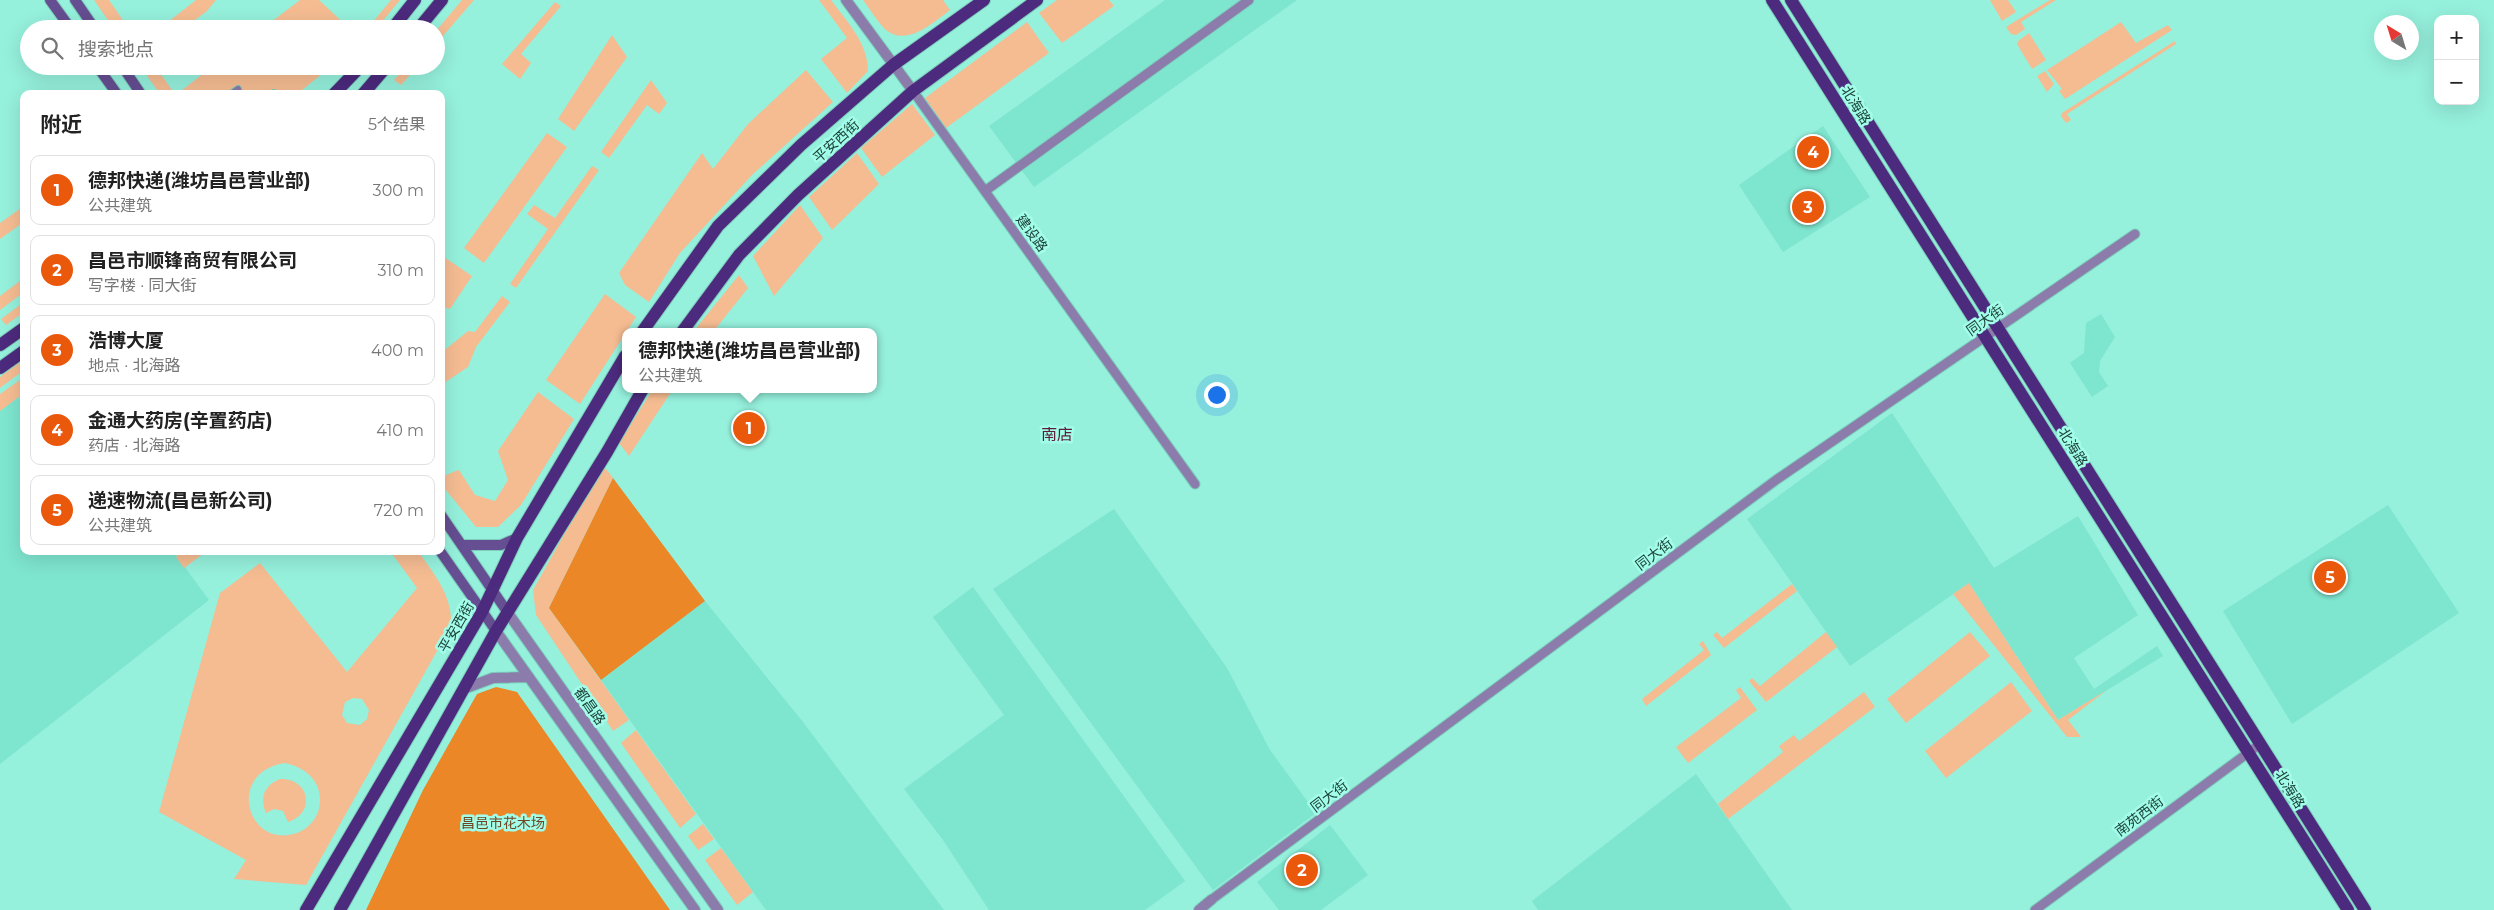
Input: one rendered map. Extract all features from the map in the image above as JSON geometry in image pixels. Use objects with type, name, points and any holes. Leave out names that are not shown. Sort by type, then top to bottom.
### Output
[{"type":"main road","points":[[50,0],[64,20]]},
{"type":"main road","points":[[75,0],[89,20]]},
{"type":"main road","points":[[399,20],[415,0]]},
{"type":"main road","points":[[425,20],[442,0]]},
{"type":"main road","name":"平安西街","points":[[645,328],[718,226],[800,145],[893,65],[984,0]]},
{"type":"main road","name":"平安西街","points":[[685,328],[739,255],[798,195],[913,91],[1037,0]]},
{"type":"main road","name":"北海路","points":[[1772,0],[2348,910]]},
{"type":"main road","name":"北海路","points":[[1791,0],[2365,910]]},
{"type":"main road","points":[[103,75],[114,90]]},
{"type":"main road","points":[[128,75],[138,90]]},
{"type":"main road","points":[[338,90],[354,75]]},
{"type":"main road","points":[[366,90],[379,75]]},
{"type":"main road","points":[[0,346],[20,331]]},
{"type":"main road","points":[[0,368],[20,353]]},
{"type":"main road","name":"平安西街","points":[[306,910],[482,612],[517,538],[622,361]]},
{"type":"main road","points":[[340,910],[466,688],[496,631],[640,393]]},
{"type":"main road","name":"都昌路","points":[[445,522],[508,614]]},
{"type":"main road","points":[[462,545],[501,545],[517,538]]},
{"type":"main road","points":[[443,555],[496,631]]},
{"type":"street","name":"建设路","points":[[846,0],[1194,484]]},
{"type":"street","points":[[985,191],[1249,0]]},
{"type":"street","name":"同大街","points":[[1199,910],[1776,480],[2135,234]]},
{"type":"street","name":"都昌路","points":[[508,614],[718,910]]},
{"type":"street","points":[[496,631],[695,910]]},
{"type":"street","points":[[466,688],[494,678],[529,677]]},
{"type":"street","name":"南苑西街","points":[[2035,910],[2260,744]]},
{"type":"shaded area","points":[[94,0],[109,0],[123,20],[108,20]]},
{"type":"shaded area","points":[[196,0],[216,0],[207,11],[195,20],[170,20]]},
{"type":"shaded area","points":[[300,0],[319,0],[340,20],[274,20]]},
{"type":"shaded area","points":[[391,0],[400,0],[383,20],[374,20]]},
{"type":"shaded area","points":[[462,0],[474,0],[445,34],[445,20]]},
{"type":"shaded area","points":[[819,0],[831,0],[856,33],[864,51],[868,71],[847,93],[821,59],[847,38]]},
{"type":"shaded area","points":[[863,0],[943,0],[950,10],[926,28],[908,35],[899,36],[890,33],[882,26]]},
{"type":"shaded area","points":[[1057,0],[1109,0],[1114,6],[1062,43],[1039,13]]},
{"type":"shaded area","points":[[1165,0],[1297,0],[1034,187],[989,126]]},
{"type":"shaded area","points":[[1990,0],[2008,0],[2016,12],[2002,21]]},
{"type":"shaded area","points":[[2050,0],[2056,0],[2021,22],[2025,29],[2016,35],[2011,34],[2006,27]]},
{"type":"shaded area","points":[[555,2],[561,6],[521,54],[531,63],[520,79],[502,64]]},
{"type":"shaded area","points":[[1027,22],[1049,53],[946,128],[925,98]]},
{"type":"shaded area","points":[[2121,22],[2136,43],[2168,25],[2172,30],[2065,99],[2059,91],[2062,89],[2047,70]]},
{"type":"shaded area","points":[[2029,33],[2046,60],[2032,69],[2017,44],[2018,41]]},
{"type":"shaded area","points":[[612,35],[627,57],[574,131],[558,119]]},
{"type":"shaded area","points":[[2175,41],[2176,44],[2067,114],[2071,120],[2066,123],[2061,116],[2062,113]]},
{"type":"shaded area","points":[[806,70],[833,102],[752,175],[680,253],[649,302],[625,285],[619,273],[702,153],[713,169],[748,124]]},
{"type":"shaded area","points":[[2045,71],[2054,84],[2047,92],[2037,76]]},
{"type":"shaded area","points":[[146,75],[161,75],[172,90],[157,90]]},
{"type":"shaded area","points":[[201,75],[321,75],[302,90],[182,90]]},
{"type":"shaded area","points":[[398,75],[410,75],[401,85],[394,80]]},
{"type":"shaded area","points":[[651,80],[667,103],[659,114],[647,105],[609,158],[601,152]]},
{"type":"shaded area","points":[[912,104],[935,135],[882,177],[861,148]]},
{"type":"shaded area","points":[[1823,126],[1870,197],[1783,252],[1739,185]]},
{"type":"shaded area","points":[[547,133],[567,147],[484,263],[464,248]]},
{"type":"shaded area","points":[[857,153],[879,184],[832,230],[809,197]]},
{"type":"shaded area","points":[[592,166],[599,170],[516,288],[510,284],[548,229],[527,214],[534,205],[555,218]]},
{"type":"shaded area","points":[[800,205],[823,238],[774,296],[753,256]]},
{"type":"shaded area","points":[[20,209],[20,225],[0,239],[0,223]]},
{"type":"shaded area","points":[[445,258],[472,276],[450,309],[445,307]]},
{"type":"shaded area","points":[[739,275],[748,288],[716,328],[696,328]]},
{"type":"shaded area","points":[[20,281],[20,295],[0,310],[0,296]]},
{"type":"shaded area","points":[[605,294],[636,317],[629,328],[622,328],[622,339],[580,404],[546,380]]},
{"type":"shaded area","points":[[502,296],[510,302],[476,347],[468,367],[445,382],[445,350],[468,331],[475,332]]},
{"type":"shaded area","points":[[20,305],[20,315],[6,325],[1,319]]},
{"type":"shaded area","points":[[2101,314],[2115,337],[2100,361],[2099,372],[2108,386],[2092,397],[2070,363],[2084,353],[2086,323]]},
{"type":"shaded area","points":[[20,362],[20,373],[0,388],[0,377]]},
{"type":"shaded area","points":[[20,380],[20,396],[0,411],[0,394]]},
{"type":"shaded area","points":[[538,392],[574,419],[521,505],[498,527],[476,527],[445,489],[445,476],[459,470],[475,495],[495,501],[508,480],[498,451]]},
{"type":"shaded area","points":[[650,393],[670,393],[629,456],[619,443]]},
{"type":"shaded area","points":[[20,396],[20,555],[176,555],[209,600],[0,764],[0,411]]},
{"type":"shaded area","points":[[1892,413],[1994,568],[2078,516],[2138,615],[2074,658],[2094,689],[2157,646],[2163,656],[2058,720],[1969,583],[1850,666],[1747,519]]},
{"type":"shaded area","points":[[603,465],[613,478],[549,608],[629,720],[613,731],[536,615],[533,590]]},
{"type":"shaded area","points":[[2388,505],[2459,613],[2292,724],[2223,611]]},
{"type":"shaded area","points":[[1114,509],[1227,668],[1270,750],[1316,813],[1213,890],[993,589]]},
{"type":"shaded area","points":[[178,555],[202,555],[184,568],[176,557]]},
{"type":"shaded area","points":[[393,555],[421,555],[446,595],[451,615],[451,626],[306,885],[234,879],[246,860],[159,812],[220,593],[260,563],[347,672],[417,588]],"holes":[[[353,698],[362,699],[369,710],[367,719],[360,725],[347,723],[342,715],[345,702]],[[285,763],[294,765],[308,774],[317,786],[320,794],[317,815],[307,827],[297,833],[280,835],[266,831],[255,821],[250,808],[249,794],[255,780],[266,769]]]},
{"type":"shaded area","points":[[1969,583],[2058,720],[2107,690],[2068,720],[2081,737],[2067,737],[1953,594]]},
{"type":"shaded area","points":[[1792,584],[1797,591],[1724,648],[1713,635],[1717,632],[1722,638]]},
{"type":"shaded area","points":[[973,587],[1185,881],[1145,910],[989,910],[943,840],[904,789],[1004,715],[933,617]]},
{"type":"shaded area","points":[[705,601],[803,722],[944,910],[766,910],[601,680]]},
{"type":"shaded area","points":[[1826,632],[1837,647],[1766,702],[1749,681],[1752,678],[1760,686]]},
{"type":"shaded area","points":[[1970,632],[1990,656],[1906,723],[1887,699]]},
{"type":"shaded area","points":[[1703,641],[1711,655],[1646,706],[1642,699],[1704,650],[1699,644]]},
{"type":"shaded area","points":[[2011,682],[2032,711],[1946,778],[1925,751]]},
{"type":"shaded area","points":[[1740,687],[1757,710],[1688,763],[1676,747],[1741,698],[1736,690]]},
{"type":"shaded area","points":[[1864,692],[1875,707],[1728,819],[1718,804],[1783,752],[1779,746],[1794,735],[1799,741]]},
{"type":"shaded area","points":[[636,730],[696,814],[680,828],[621,743]]},
{"type":"shaded area","points":[[1696,774],[1792,910],[1538,910],[1532,901]]},
{"type":"shaded area","points":[[280,779],[290,780],[298,784],[306,797],[303,811],[297,818],[288,822],[283,811],[274,809],[266,813],[263,802],[267,788]]},
{"type":"shaded area","points":[[703,824],[714,839],[698,850],[688,836]]},
{"type":"shaded area","points":[[1330,825],[1368,875],[1321,910],[1279,910],[1257,882]]},
{"type":"shaded area","points":[[721,848],[753,892],[737,905],[705,860]]},
{"type":"green space","points":[[613,478],[705,601],[601,680],[549,608]]},
{"type":"green space","name":"昌邑市花木场","points":[[496,687],[517,692],[670,910],[366,910],[423,790],[477,694]]},
{"type":"place","name":"金通大药房(辛置药店)","points":[[1813,152]]},
{"type":"place","name":"浩博大厦","points":[[1808,207]]},
{"type":"place","name":"德邦快递(潍坊昌邑营业部)","points":[[749,428]]},
{"type":"place","name":"递速物流(昌邑新公司)","points":[[2330,577]]},
{"type":"place","name":"昌邑市顺锋商贸有限公司","points":[[1302,870]]},
{"type":"district","name":"南店","points":[[1057,434]]}]
